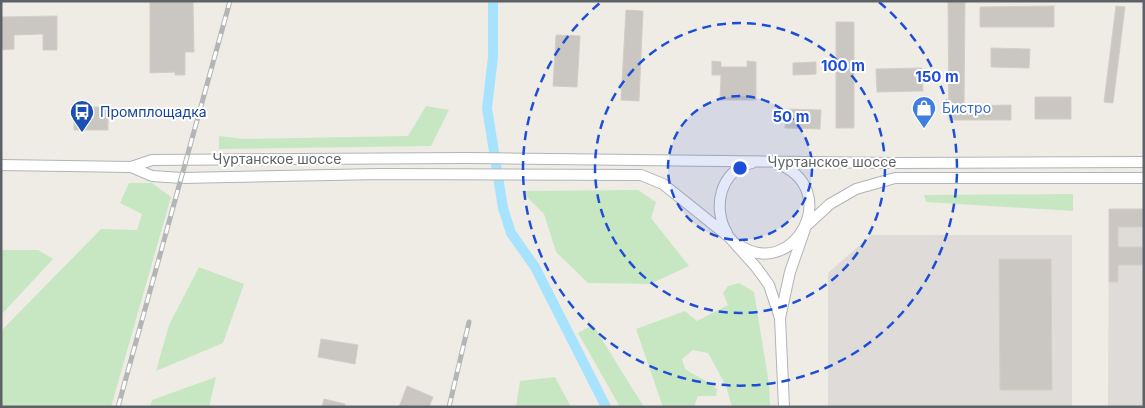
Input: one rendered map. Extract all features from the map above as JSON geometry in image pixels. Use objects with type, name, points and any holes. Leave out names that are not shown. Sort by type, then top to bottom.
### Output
[{"type":"street","name":"Чуртанское шоссе","points":[[131,167],[152,160],[469,158],[1144,162]]},
{"type":"street","points":[[784,407],[780,318],[790,272],[806,226],[810,211],[808,196],[802,182],[792,171],[766,161],[749,164],[736,171],[726,182],[720,195],[718,210],[722,224],[729,237],[741,247],[756,252],[771,252],[792,243],[806,226]]},
{"type":"street","points":[[1,165],[131,167]]},
{"type":"street","name":"Чуртанское шоссе","points":[[131,167],[152,176],[182,178],[468,174],[641,174],[663,184],[729,237],[756,267],[769,285],[780,318]]},
{"type":"street","name":"Чуртанское шоссе","points":[[806,226],[830,204],[856,189],[895,178],[1144,178]]},
{"type":"shaded area","points":[[1109,209],[1144,209],[1144,407],[1108,407]]},
{"type":"shaded area","points":[[871,235],[1072,235],[1072,407],[828,407],[828,273]]},
{"type":"green space","points":[[426,106],[449,110],[431,146],[219,149],[219,136],[244,139],[408,136]]},
{"type":"green space","points":[[129,183],[152,183],[171,197],[111,407],[1,407],[1,331],[101,229],[137,230],[142,214],[120,203]]},
{"type":"green space","points":[[638,190],[656,202],[651,218],[689,266],[650,284],[588,283],[556,252],[544,214],[521,191]]},
{"type":"green space","points":[[1073,194],[1073,211],[926,202],[924,195]]},
{"type":"green space","points":[[1,250],[38,250],[53,259],[1,315]]},
{"type":"green space","points":[[199,267],[244,284],[223,343],[156,371],[169,325]]},
{"type":"green space","points":[[739,283],[754,292],[769,384],[770,407],[732,407],[726,386],[708,353],[693,350],[682,359],[685,369],[717,389],[716,396],[698,396],[694,407],[663,407],[636,329],[685,311],[697,321],[728,305],[723,293],[728,286]]},
{"type":"green space","points":[[593,325],[644,407],[620,407],[578,333]]},
{"type":"green space","points":[[216,377],[209,407],[150,407],[152,400]]},
{"type":"green space","points":[[555,377],[571,407],[516,407],[520,381]]},
{"type":"building","points":[[150,1],[193,1],[194,52],[185,52],[185,75],[175,75],[175,72],[150,73]]},
{"type":"building","points":[[948,1],[965,1],[964,106],[1011,105],[1011,120],[949,120]]},
{"type":"building","points":[[1054,6],[1054,27],[980,27],[980,7]]},
{"type":"building","points":[[1116,6],[1125,7],[1113,103],[1104,102]]},
{"type":"building","points":[[626,10],[643,11],[639,101],[621,100]]},
{"type":"building","points":[[57,16],[57,50],[43,50],[43,34],[14,35],[14,49],[1,50],[1,17]]},
{"type":"building","points":[[836,22],[854,22],[854,128],[836,128]]},
{"type":"building","points":[[556,35],[580,36],[577,87],[553,86]]},
{"type":"building","points":[[991,48],[1030,49],[1029,68],[991,67]]},
{"type":"building","points":[[712,61],[721,62],[721,67],[747,67],[747,61],[756,62],[756,100],[720,100],[721,75],[712,75]]},
{"type":"building","points":[[816,62],[816,74],[793,75],[793,63]]},
{"type":"building","points":[[922,68],[923,91],[877,92],[876,69]]},
{"type":"building","points":[[1035,97],[1071,97],[1071,119],[1035,119]]},
{"type":"building","points":[[91,107],[108,107],[108,130],[74,130],[74,120],[91,120]]},
{"type":"building","points":[[786,109],[821,110],[820,129],[785,128]]},
{"type":"building","points":[[1109,209],[1144,209],[1144,227],[1118,227],[1118,247],[1144,247],[1144,265],[1118,265],[1118,282],[1109,282]]},
{"type":"building","points":[[999,259],[1051,259],[1052,390],[1000,390]]},
{"type":"building","points":[[321,339],[358,345],[355,364],[318,357]]},
{"type":"building","points":[[407,386],[433,397],[429,407],[399,407]]},
{"type":"building","points":[[324,399],[345,404],[345,407],[322,407]]},
{"type":"waterway","points":[[493,1],[493,57],[487,108],[503,208],[511,233],[535,267],[606,407]]},
{"type":"railway","points":[[118,407],[230,1]]},
{"type":"railway","points":[[449,407],[469,322]]},
{"type":"place","name":"Бистро","points":[[924,129]]},
{"type":"place","name":"Промплощадка","points":[[82,133]]}]
